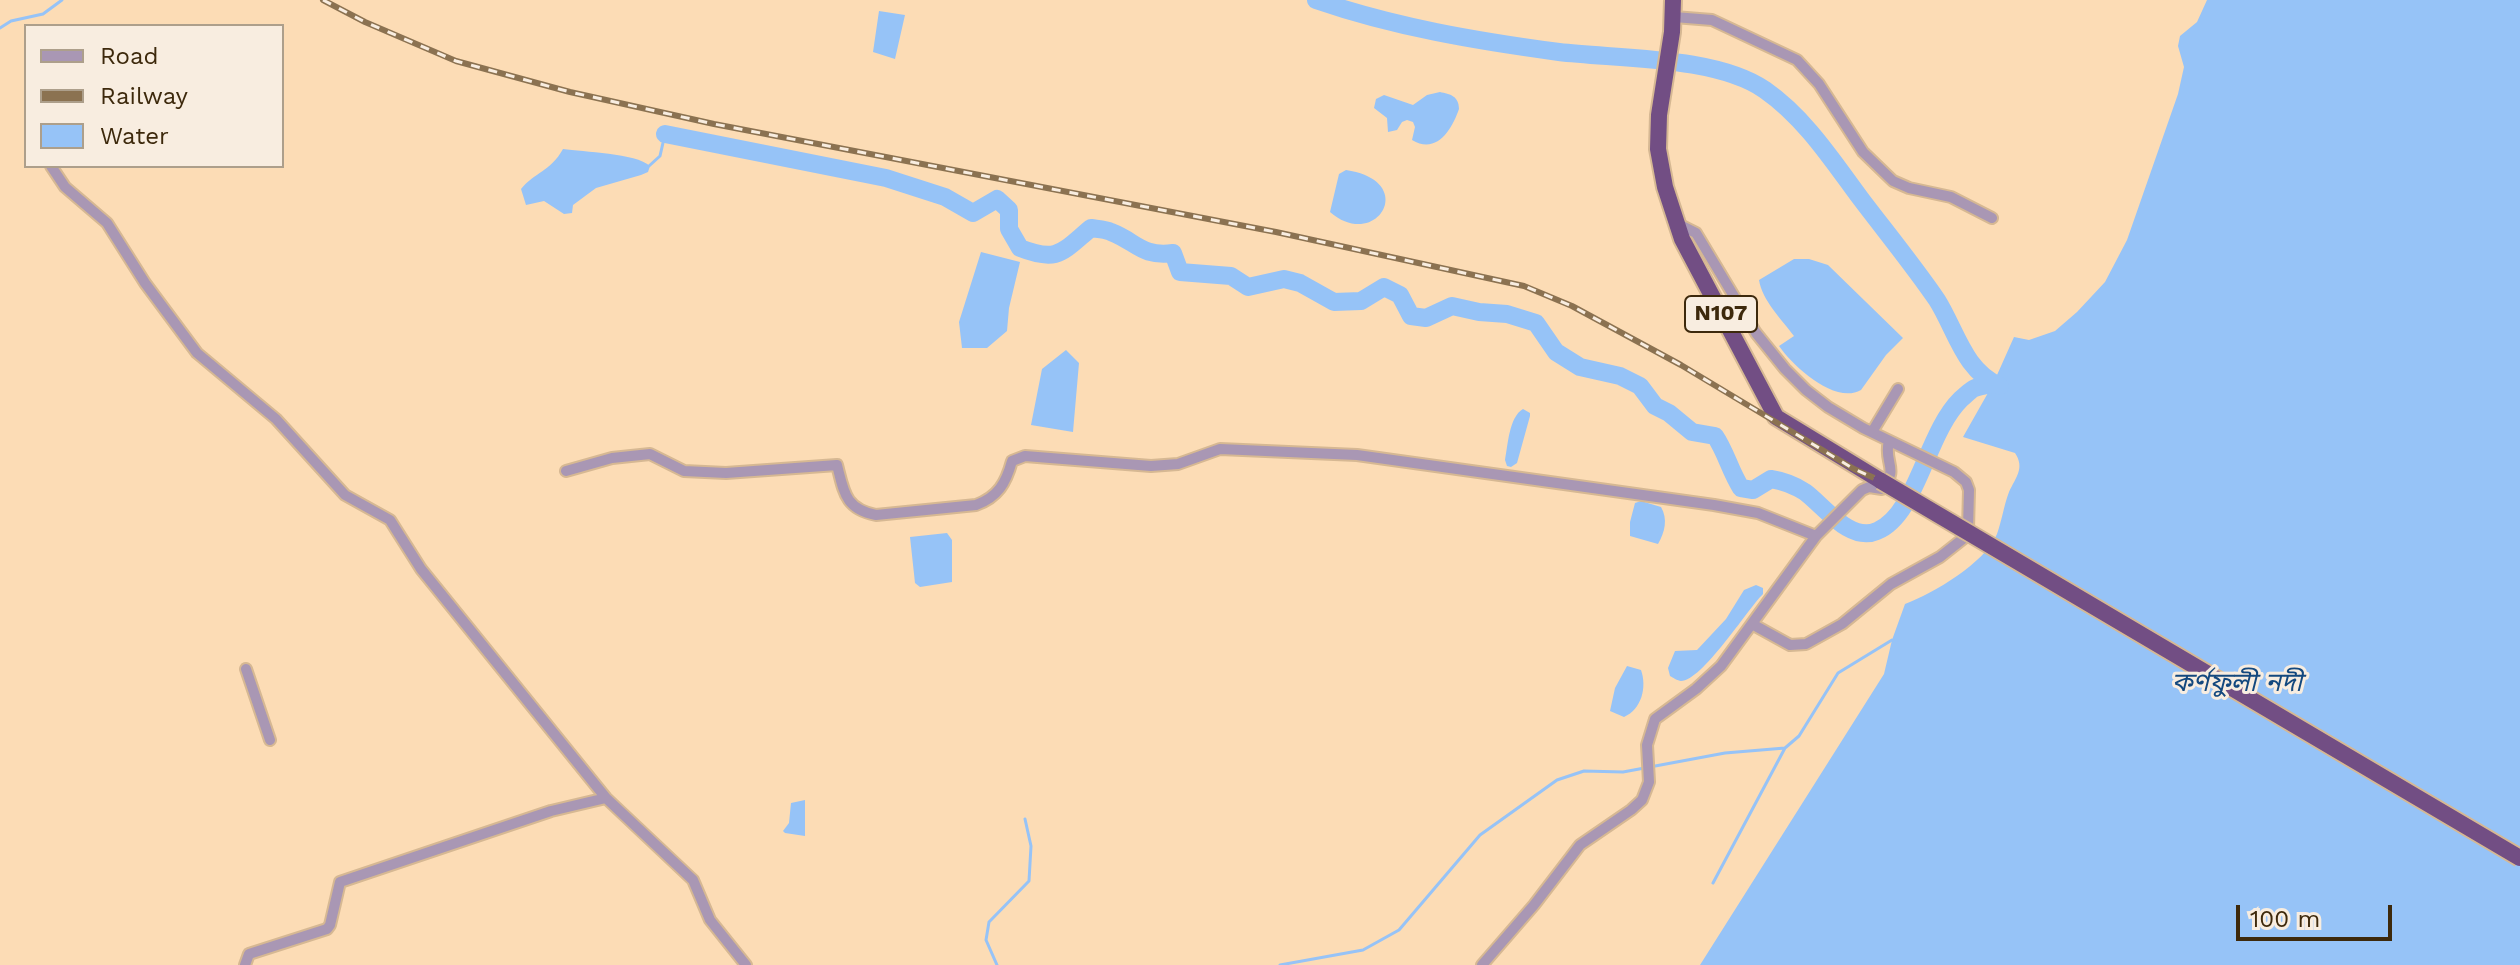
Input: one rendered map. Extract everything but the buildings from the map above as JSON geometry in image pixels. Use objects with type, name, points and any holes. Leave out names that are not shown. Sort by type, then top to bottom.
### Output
[{"type":"highway","name":"N107","points":[[1673,16],[1658,133],[1659,161],[1676,223],[1720,314],[1776,417],[2520,858]]},
{"type":"street","points":[[1673,16],[1712,20],[1797,60],[1819,84],[1863,152],[1893,181],[1909,188],[1951,197],[1992,218]]},
{"type":"street","points":[[52,168],[65,187],[107,223],[145,283],[197,353],[276,419],[345,495],[390,520],[421,569],[606,798],[693,880],[710,920],[746,965]]},
{"type":"street","points":[[1676,223],[1696,233],[1741,312],[1769,351],[1815,398],[1872,432],[1961,477],[1969,490],[1968,529],[1964,538],[1927,567],[1882,591],[1832,631],[1806,644],[1790,645],[1752,624]]},
{"type":"street","points":[[1872,432],[1898,389]]},
{"type":"street","points":[[1482,965],[1580,845],[1631,810],[1647,792],[1647,745],[1655,719],[1711,676],[1816,536],[1844,505],[1862,490],[1869,487],[1882,489],[1888,482],[1892,470],[1886,451],[1889,441]]},
{"type":"street","points":[[566,471],[612,458],[650,454],[684,471],[726,473],[837,465],[849,501],[863,512],[876,515],[939,511],[986,501],[1001,490],[1012,461],[1025,456],[1151,466],[1178,464],[1220,449],[1357,455],[1714,505],[1758,513],[1816,536]]},
{"type":"street","points":[[246,669],[270,740]]},
{"type":"street","points":[[245,965],[249,954],[327,929],[340,882],[551,811],[606,798]]},
{"type":"water","name":"কর্ণফুলী নদী","points":[[2207,0],[2520,0],[2520,965],[1700,965],[1884,674],[1905,604],[1944,585],[1970,566],[1982,556],[1997,534],[2018,472],[2018,458],[2015,453],[1963,437],[1993,384],[2014,337],[2029,340],[2055,331],[2105,282],[2127,240],[2178,94],[2184,67],[2178,46],[2180,36],[2197,22]]},
{"type":"water","points":[[879,11],[905,15],[895,59],[873,52]]},
{"type":"water","points":[[1440,92],[1456,98],[1459,109],[1448,132],[1429,144],[1412,140],[1415,127],[1413,122],[1407,120],[1397,130],[1388,132],[1387,118],[1374,108],[1376,99],[1384,95],[1413,105],[1427,95]]},
{"type":"water","points":[[563,149],[633,158],[650,166],[648,172],[641,175],[596,188],[573,205],[572,213],[564,214],[544,201],[526,205],[521,189],[553,163]]},
{"type":"water","points":[[1346,170],[1368,177],[1381,187],[1386,199],[1383,210],[1375,219],[1362,224],[1347,222],[1330,212],[1339,174]]},
{"type":"water","points":[[981,252],[1020,262],[1007,331],[987,348],[962,348],[959,322]]},
{"type":"water","points":[[1794,259],[1809,259],[1828,265],[1903,338],[1886,355],[1861,390],[1851,393],[1827,388],[1804,373],[1779,346],[1794,336],[1768,302],[1759,280]]},
{"type":"water","points":[[1066,350],[1079,363],[1073,432],[1031,425],[1042,369]]},
{"type":"water","points":[[1523,409],[1530,416],[1517,463],[1511,467],[1505,460],[1510,432],[1515,418]]},
{"type":"water","points":[[1641,501],[1661,507],[1663,512],[1665,526],[1658,544],[1630,536],[1635,503]]},
{"type":"water","points":[[947,533],[952,540],[952,582],[920,587],[915,583],[910,537]]},
{"type":"water","points":[[1756,585],[1763,588],[1763,594],[1712,658],[1690,678],[1681,681],[1670,676],[1668,668],[1675,651],[1697,650],[1726,619],[1744,590]]},
{"type":"water","points":[[1627,666],[1641,670],[1643,690],[1635,709],[1624,717],[1610,711],[1615,688]]},
{"type":"water","points":[[805,800],[805,836],[785,833],[791,803]]},
{"type":"waterway","points":[[0,28],[11,21],[43,14],[62,0]]},
{"type":"waterway","points":[[1316,0],[1375,18],[1467,38],[1559,52],[1694,65],[1744,79],[1765,90],[1793,113],[1817,140],[1937,300],[1969,360],[2000,386]]},
{"type":"waterway","points":[[649,166],[660,156],[665,134]]},
{"type":"waterway","points":[[665,134],[886,178],[945,197],[973,213],[997,199],[1009,210],[1009,229],[1020,248],[1043,255],[1059,253],[1091,228],[1101,229],[1146,251],[1173,253],[1180,272],[1231,276],[1248,287],[1284,279],[1300,283],[1334,302],[1361,301],[1384,287],[1400,295],[1411,316],[1426,318],[1452,306],[1507,314],[1536,323],[1556,352],[1580,367],[1620,376],[1640,386],[1655,406],[1692,432],[1715,436],[1741,488],[1753,490],[1771,479],[1789,484],[1805,492],[1847,528],[1857,532],[1877,531],[1891,522],[1912,491],[1949,414],[1971,390],[1993,384]]},
{"type":"waterway","points":[[1280,965],[1363,950],[1399,930],[1480,835],[1557,780],[1584,771],[1623,772],[1725,753],[1785,748],[1799,736],[1838,673],[1892,640],[1896,642]]},
{"type":"waterway","points":[[1713,883],[1785,748]]},
{"type":"waterway","points":[[997,965],[986,940],[989,922],[1029,881],[1031,846],[1025,819]]},
{"type":"railway","points":[[323,0],[365,22],[456,61],[570,92],[714,124],[1276,232],[1524,286],[1572,306],[1681,365],[2520,858]]}]
